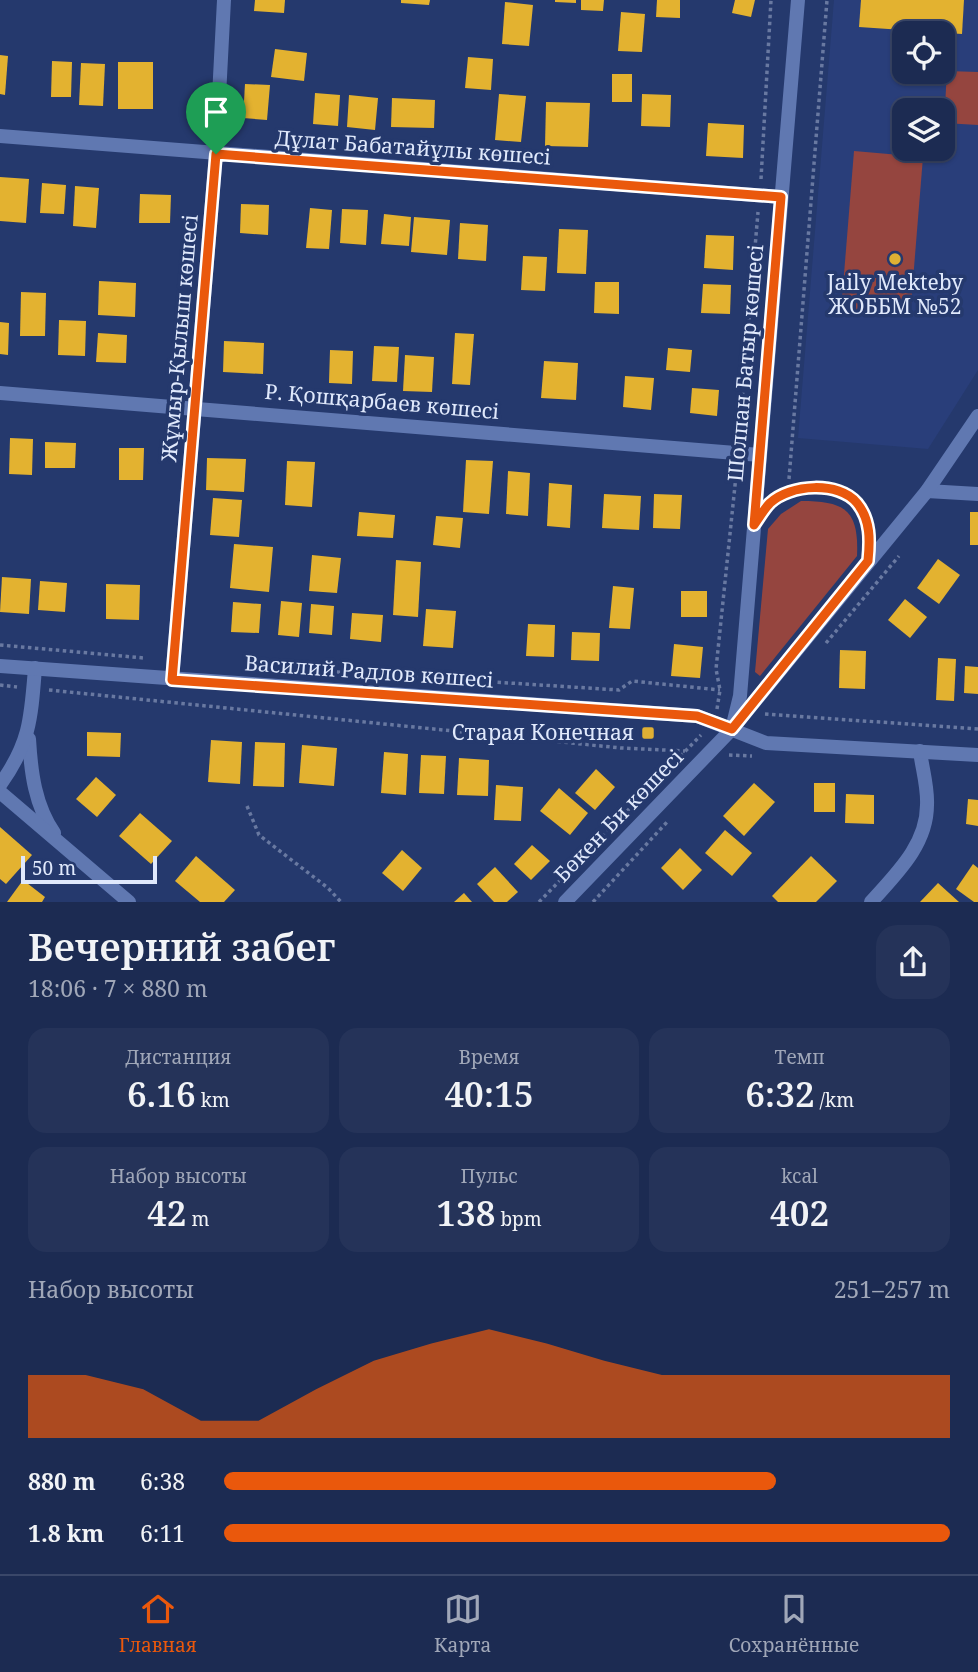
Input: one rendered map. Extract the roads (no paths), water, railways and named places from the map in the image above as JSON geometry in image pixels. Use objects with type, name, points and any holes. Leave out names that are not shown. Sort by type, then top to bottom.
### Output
[{"type":"street","name":"Жұмыр-Қылыш көшесі","points":[[172,680],[216,154],[224,0]]},
{"type":"street","name":"Шолпан Батыр көшесі","points":[[732,729],[740,696],[798,0]]},
{"type":"street","name":"Дұлат Бабатайұлы көшесі","points":[[0,136],[781,197]]},
{"type":"street","name":"Р. Қошқарбаев көшесі","points":[[0,393],[760,454]]},
{"type":"street","points":[[868,561],[927,491],[978,416]]},
{"type":"street","points":[[927,491],[978,494]]},
{"type":"street","name":"Бөкен Би көшесі","points":[[565,902],[732,729],[868,561]]},
{"type":"street","name":"Василий Радлов көшесі","points":[[0,666],[697,716],[766,743],[978,755]]},
{"type":"street","points":[[0,785],[22,750],[28,731],[35,668]]},
{"type":"street","points":[[28,731],[33,785],[47,822],[61,845]]},
{"type":"street","points":[[871,902],[900,869],[921,838],[927,805],[920,751]]},
{"type":"street","points":[[0,792],[128,902]]},
{"type":"lane","points":[[754,525],[771,502],[788,492],[805,487],[844,493],[857,503],[866,520],[870,537],[868,561]]},
{"type":"place","name":"Jaily Mekteby ЖОББМ №52","points":[[895,259]]},
{"type":"place","name":"Старая Конечная","points":[[648,733]]}]
